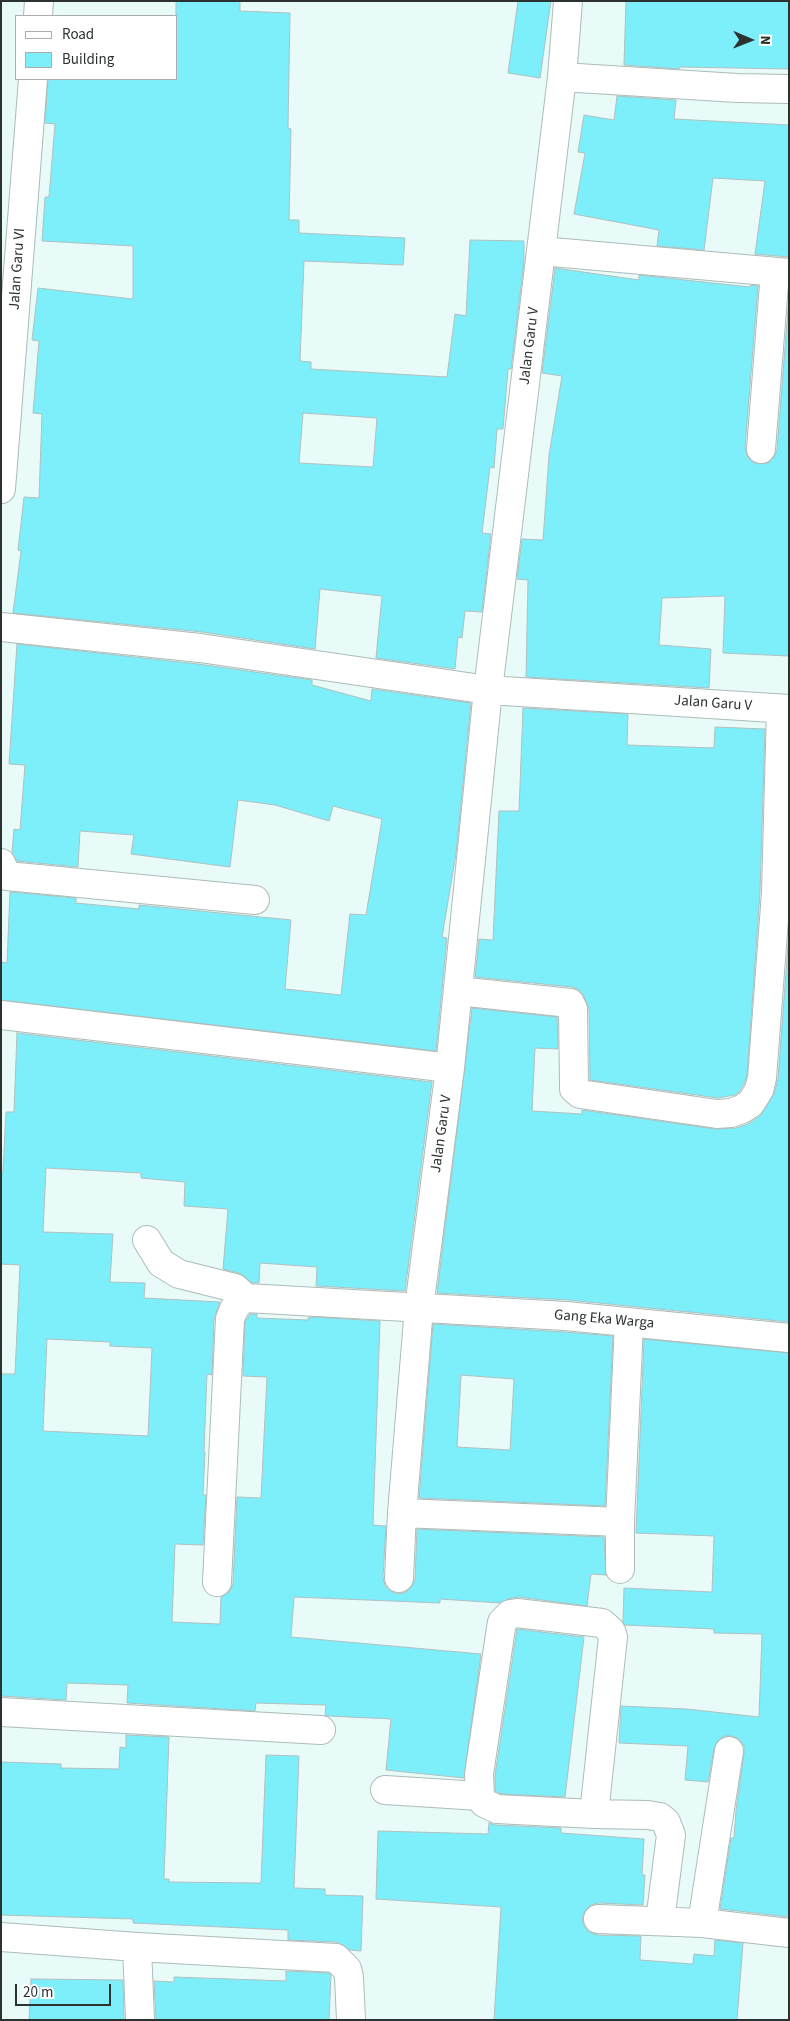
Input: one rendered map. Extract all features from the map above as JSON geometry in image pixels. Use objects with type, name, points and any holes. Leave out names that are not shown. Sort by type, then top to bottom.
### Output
[{"type":"street","points":[[38,15],[39,1]]},
{"type":"street","name":"Jalan Garu V","points":[[399,1578],[402,1513],[419,1308],[450,1068],[488,690],[562,77],[568,1]]},
{"type":"street","points":[[562,77],[737,88],[789,89]]},
{"type":"street","name":"Jalan Garu VI","points":[[1,489],[33,80]]},
{"type":"street","points":[[541,251],[782,272],[761,449]]},
{"type":"street","points":[[1,627],[200,648],[488,690]]},
{"type":"street","name":"Jalan Garu V","points":[[488,690],[785,709]]},
{"type":"street","points":[[458,990],[570,1003],[573,1009],[574,1089],[580,1094],[717,1114],[742,1110],[751,1103],[759,1090],[762,1078],[776,893],[785,709]]},
{"type":"street","points":[[1,863],[8,876],[255,900]]},
{"type":"street","points":[[1,1014],[450,1068]]},
{"type":"street","points":[[147,1240],[161,1263],[179,1274],[235,1288],[246,1298],[240,1301],[230,1319],[217,1582]]},
{"type":"street","name":"Gang Eka Warga","points":[[246,1298],[566,1316],[789,1338]]},
{"type":"street","points":[[620,1569],[620,1522],[629,1323]]},
{"type":"street","points":[[402,1513],[620,1522]]},
{"type":"street","points":[[594,1814],[613,1637],[607,1625],[602,1623],[517,1613],[510,1614],[502,1622],[480,1774],[480,1796],[484,1803],[497,1809],[594,1814],[648,1815],[660,1817],[669,1827],[671,1835],[660,1921]]},
{"type":"street","points":[[1,1712],[321,1730]]},
{"type":"street","points":[[702,1923],[729,1750]]},
{"type":"street","points":[[385,1790],[480,1796]]},
{"type":"street","points":[[598,1919],[702,1923],[789,1933]]},
{"type":"street","points":[[1,1937],[336,1958],[347,1969],[349,1977],[351,2020]]},
{"type":"street","points":[[137,1947],[140,2020]]},
{"type":"building","points":[[176,1],[240,1],[240,11],[290,13],[288,128],[291,129],[289,220],[299,220],[299,233],[405,238],[403,265],[304,261],[300,361],[311,362],[311,369],[447,377],[455,314],[466,316],[470,240],[524,241],[524,262],[511,369],[508,369],[503,429],[497,429],[494,468],[490,467],[482,533],[491,534],[482,612],[465,611],[462,638],[458,637],[455,669],[376,658],[382,596],[320,589],[315,649],[202,632],[13,613],[21,551],[18,550],[24,497],[39,498],[42,414],[33,413],[39,341],[32,340],[38,288],[133,299],[133,246],[42,241],[45,197],[49,197],[55,124],[45,123],[48,80],[178,80],[178,15],[176,15]],"holes":[[[303,413],[377,418],[373,467],[299,463]]]},
{"type":"building","points":[[518,1],[551,1],[540,78],[508,73]]},
{"type":"building","points":[[626,1],[789,1],[789,69],[680,67],[679,69],[624,65]]},
{"type":"building","points":[[617,96],[676,100],[674,119],[789,125],[789,257],[755,254],[765,181],[713,178],[704,250],[657,246],[659,230],[574,214],[585,153],[578,152],[584,115],[614,120]]},
{"type":"building","points":[[555,268],[639,280],[639,275],[750,287],[751,285],[758,286],[745,448],[747,456],[752,462],[759,464],[768,463],[774,457],[777,450],[789,296],[789,656],[723,653],[725,596],[662,598],[659,645],[711,649],[709,688],[526,677],[528,580],[517,579],[522,539],[543,540],[549,455],[562,376],[542,373]]},
{"type":"building","points":[[17,644],[198,664],[312,680],[312,685],[371,701],[372,689],[471,703],[456,854],[442,937],[447,938],[436,1051],[1,1000],[1,962],[7,963],[10,892],[76,898],[76,903],[139,909],[139,905],[291,920],[285,989],[341,995],[350,914],[366,915],[382,819],[333,806],[329,821],[275,805],[238,800],[230,867],[131,854],[134,835],[80,831],[78,867],[17,861],[12,853],[14,829],[20,830],[25,765],[9,764]]},
{"type":"building","points":[[523,708],[628,714],[627,745],[714,748],[715,727],[765,729],[760,892],[747,1076],[739,1092],[735,1095],[718,1098],[590,1080],[589,1009],[584,996],[579,990],[572,987],[475,977],[479,939],[493,940],[499,811],[519,811]]},
{"type":"building","points":[[789,932],[789,1322],[568,1300],[437,1293],[472,1008],[557,1017],[558,1049],[535,1048],[532,1111],[582,1114],[582,1110],[715,1129],[736,1128],[748,1124],[760,1116],[774,1094],[778,1079]]},
{"type":"building","points":[[17,1033],[432,1082],[405,1291],[316,1286],[317,1267],[260,1263],[259,1283],[252,1283],[239,1273],[223,1269],[228,1209],[184,1206],[185,1182],[141,1178],[141,1173],[46,1168],[43,1232],[113,1234],[110,1282],[145,1283],[144,1298],[220,1302],[214,1318],[212,1375],[207,1374],[203,1495],[206,1495],[203,1545],[175,1544],[172,1622],[220,1624],[221,1597],[230,1591],[233,1583],[237,1497],[261,1498],[267,1377],[243,1376],[245,1322],[250,1314],[257,1314],[257,1318],[308,1320],[308,1318],[314,1317],[380,1321],[373,1525],[386,1526],[383,1577],[385,1586],[391,1591],[398,1594],[406,1592],[412,1586],[415,1579],[417,1529],[604,1537],[606,1575],[591,1574],[587,1606],[519,1597],[500,1603],[440,1599],[440,1603],[294,1597],[291,1637],[481,1654],[464,1778],[386,1770],[391,1719],[328,1716],[325,1715],[326,1705],[256,1703],[255,1711],[127,1703],[128,1685],[67,1683],[66,1700],[1,1696],[1,1374],[15,1374],[20,1265],[1,1264],[1,1172],[3,1172],[6,1112],[14,1112]],"holes":[[[47,1339],[110,1342],[110,1346],[152,1348],[148,1436],[43,1431]]]},
{"type":"building","points":[[433,1324],[613,1336],[605,1506],[419,1498]],"holes":[[[461,1375],[514,1379],[510,1450],[457,1447]]]},
{"type":"building","points":[[644,1339],[789,1353],[789,1917],[720,1909],[731,1838],[734,1838],[744,1753],[744,1746],[739,1739],[732,1736],[724,1736],[717,1742],[708,1782],[685,1780],[688,1746],[619,1743],[621,1706],[687,1709],[759,1717],[762,1634],[714,1633],[714,1629],[625,1625],[623,1622],[624,1588],[712,1592],[714,1536],[636,1533]]},
{"type":"building","points":[[517,1629],[584,1637],[565,1797],[501,1794],[495,1791],[495,1775]]},
{"type":"building","points":[[126,1735],[169,1737],[164,1879],[169,1879],[169,1882],[261,1883],[266,1755],[299,1756],[294,1888],[325,1889],[325,1895],[363,1896],[361,1951],[350,1950],[337,1942],[288,1940],[288,1930],[133,1923],[133,1919],[1,1915],[1,1762],[61,1764],[61,1768],[119,1769],[120,1747],[126,1748]]},
{"type":"building","points":[[489,1823],[496,1825],[561,1828],[561,1833],[644,1839],[642,1875],[645,1875],[643,1905],[599,1903],[591,1905],[585,1911],[582,1919],[584,1926],[589,1932],[597,1935],[641,1936],[640,1960],[693,1964],[694,1954],[714,1956],[715,1940],[743,1943],[737,2020],[494,2020],[501,1907],[376,1899],[378,1831],[488,1834]]},
{"type":"building","points":[[286,1971],[329,1973],[331,1975],[329,2020],[156,2020],[154,1981],[174,1982],[174,1977],[286,1981]]},
{"type":"building","points":[[31,1979],[123,1980],[124,2020],[29,2020]]}]
